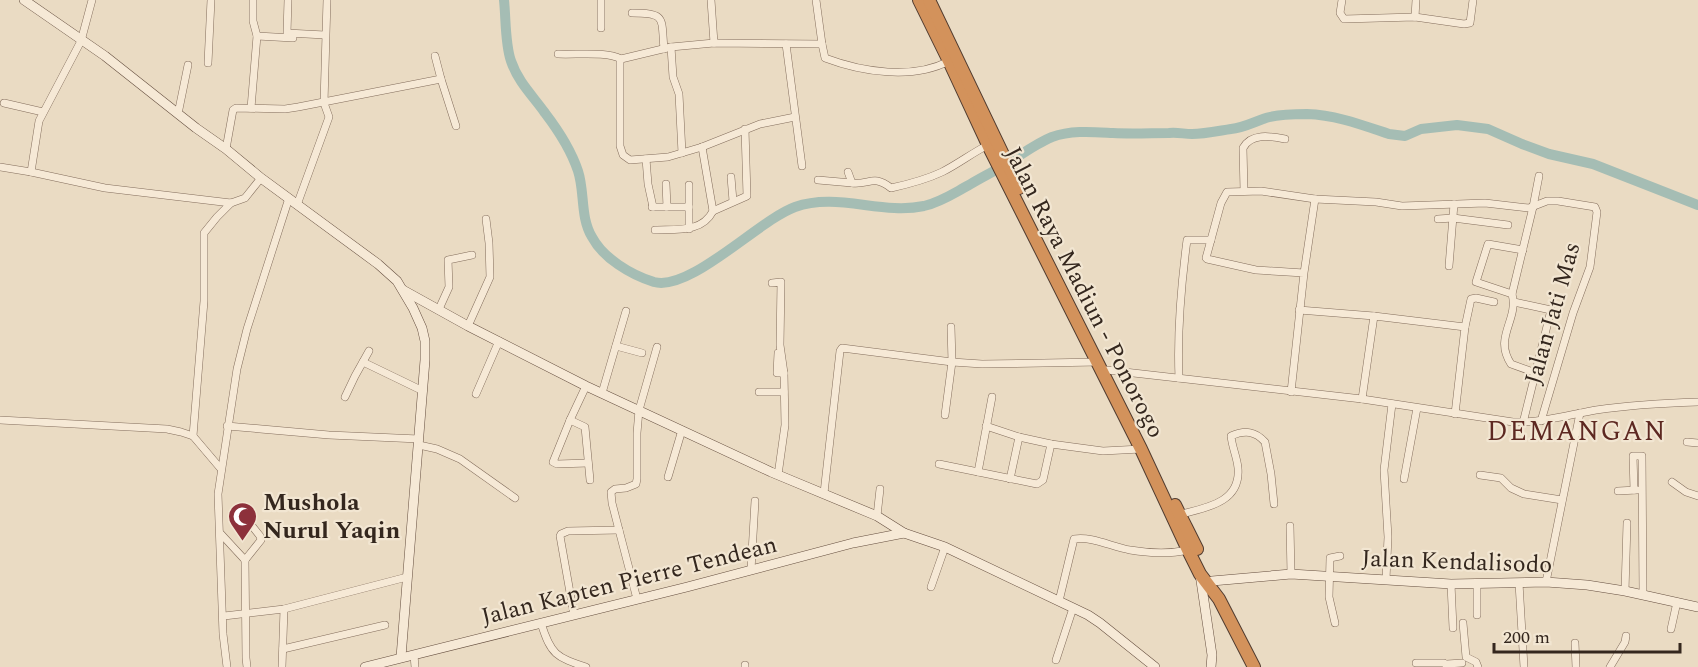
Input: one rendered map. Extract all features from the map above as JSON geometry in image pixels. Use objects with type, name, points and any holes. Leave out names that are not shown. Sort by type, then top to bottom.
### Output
[{"type":"highway","name":"Jalan Raya Madiun - Ponorogo","points":[[919,0],[949,61],[970,95]]},
{"type":"highway","name":"Jalan Raya Madiun - Ponorogo","points":[[928,0],[970,95],[987,147],[1027,213],[1141,449],[1212,581],[1254,667]]},
{"type":"highway","name":"Jalan Raya Madiun - Ponorogo","points":[[1102,366],[1176,516],[1188,550],[1200,574],[1219,599]]},
{"type":"street","points":[[24,0],[105,56],[261,178],[378,264],[397,281],[413,308],[422,328],[425,360],[401,657]]},
{"type":"street","points":[[31,172],[37,128],[43,112],[81,41],[92,0]]},
{"type":"street","points":[[208,63],[211,0]]},
{"type":"street","points":[[251,108],[257,36],[253,21],[254,0]]},
{"type":"street","points":[[288,0],[287,33],[325,37]]},
{"type":"street","points":[[327,0],[324,103],[329,117]]},
{"type":"street","points":[[601,0],[601,28]]},
{"type":"street","points":[[711,0],[714,43]]},
{"type":"street","points":[[816,0],[825,58],[840,64],[898,72],[939,66],[949,61]]},
{"type":"street","points":[[1342,0],[1340,14],[1344,19],[1414,17],[1469,24],[1473,0]]},
{"type":"street","points":[[1414,17],[1416,0]]},
{"type":"street","points":[[632,13],[651,13],[658,16],[661,21],[679,94],[682,153]]},
{"type":"street","points":[[257,36],[325,37]]},
{"type":"street","points":[[558,54],[605,55],[621,59],[667,48],[714,43],[822,44]]},
{"type":"street","points":[[786,44],[802,166]]},
{"type":"street","points":[[435,56],[456,126]]},
{"type":"street","points":[[621,59],[620,146],[623,154],[630,160],[668,157],[702,147],[760,124],[795,117]]},
{"type":"street","points":[[178,114],[188,65]]},
{"type":"street","points":[[226,149],[233,110],[237,107],[285,109],[441,79]]},
{"type":"street","points":[[297,205],[329,117],[340,99]]},
{"type":"street","points":[[4,103],[43,112]]},
{"type":"street","points":[[655,230],[689,229],[701,225],[713,211],[747,196],[745,129]]},
{"type":"street","points":[[1244,190],[1246,142],[1261,136],[1285,139]]},
{"type":"street","points":[[702,147],[713,211]]},
{"type":"street","points":[[818,180],[859,184],[881,180],[891,188],[927,179],[987,147]]},
{"type":"street","points":[[646,159],[653,207],[688,207]]},
{"type":"street","points":[[0,167],[105,188],[231,203]]},
{"type":"street","points":[[848,172],[852,183]]},
{"type":"street","points":[[1536,373],[1511,364],[1504,346],[1514,302],[1512,294],[1539,176]]},
{"type":"street","points":[[731,177],[733,201]]},
{"type":"street","points":[[193,436],[204,301],[204,233],[231,203],[245,198],[261,178]]},
{"type":"street","points":[[666,184],[667,207]]},
{"type":"street","points":[[689,185],[689,229]]},
{"type":"street","points":[[1304,273],[1256,270],[1206,258],[1225,194],[1230,191],[1244,190],[1402,206],[1485,203],[1533,207]]},
{"type":"street","points":[[227,667],[223,634],[218,494],[221,470],[237,369],[247,329],[289,198]]},
{"type":"street","points":[[1291,392],[1299,310],[1316,199]]},
{"type":"street","name":"Jalan Jati Mas","points":[[1533,207],[1547,201],[1558,201],[1595,207],[1597,212],[1590,267],[1573,313],[1541,421]]},
{"type":"street","points":[[1449,266],[1454,204]]},
{"type":"street","points":[[1438,219],[1453,218],[1508,225]]},
{"type":"street","points":[[468,326],[490,277],[486,219]]},
{"type":"street","points":[[1179,378],[1180,289],[1187,240],[1211,240]]},
{"type":"street","points":[[1512,294],[1476,282],[1488,244],[1523,250]]},
{"type":"street","points":[[439,309],[449,287],[448,260],[472,255]]},
{"type":"street","points":[[772,283],[781,282],[777,373],[784,373],[785,425],[778,475]]},
{"type":"street","points":[[401,289],[586,386],[778,475],[877,516],[904,533],[945,547],[1073,608],[1100,623],[1155,667]]},
{"type":"street","points":[[1455,414],[1465,327],[1471,299],[1494,302]]},
{"type":"street","points":[[1514,302],[1551,310],[1523,423]]},
{"type":"street","points":[[1299,310],[1465,327]]},
{"type":"street","points":[[602,393],[626,311]]},
{"type":"street","points":[[1362,399],[1374,316]]},
{"type":"street","points":[[945,415],[952,362],[951,327]]},
{"type":"street","points":[[476,394],[499,341]]},
{"type":"street","points":[[616,346],[642,352]]},
{"type":"street","points":[[637,599],[612,504],[611,492],[636,484],[639,410],[657,347]]},
{"type":"street","points":[[824,493],[841,349],[844,348],[952,362],[1102,366],[1179,378],[1362,399],[1523,423],[1628,406],[1698,402]]},
{"type":"street","points":[[345,397],[369,351]]},
{"type":"street","points":[[363,362],[423,391]]},
{"type":"street","points":[[586,386],[553,462],[557,464],[588,463]]},
{"type":"street","points":[[759,392],[784,392]]},
{"type":"street","points":[[978,472],[992,397]]},
{"type":"street","points":[[1386,579],[1388,537],[1384,470],[1392,404]]},
{"type":"street","points":[[1404,479],[1417,408]]},
{"type":"street","points":[[1546,582],[1580,413]]},
{"type":"street","points":[[0,420],[166,429],[193,436],[221,470]]},
{"type":"street","points":[[570,420],[585,427],[590,480]]},
{"type":"street","points":[[228,426],[419,442],[460,459],[515,498]]},
{"type":"street","points":[[986,426],[1051,444],[1103,451],[1141,449]]},
{"type":"street","points":[[668,477],[682,430]]},
{"type":"street","points":[[1176,516],[1222,502],[1230,494],[1238,476],[1232,436],[1241,432],[1253,433],[1265,442],[1274,504]]},
{"type":"street","points":[[1010,479],[1019,437]]},
{"type":"street","points":[[1687,442],[1698,443]]},
{"type":"street","points":[[939,464],[1033,484],[1040,483],[1043,480],[1051,444]]},
{"type":"street","points":[[1634,490],[1634,455],[1643,457],[1643,594]]},
{"type":"street","points":[[1480,475],[1501,478],[1511,488],[1524,495],[1562,500]]},
{"type":"street","points":[[1672,482],[1686,492],[1698,496]]},
{"type":"street","points":[[877,516],[880,489]]},
{"type":"street","points":[[1618,490],[1643,490]]},
{"type":"street","points":[[751,570],[755,501]]},
{"type":"street","points":[[247,667],[245,560],[261,540],[248,521]]},
{"type":"street","points":[[1625,591],[1627,523]]},
{"type":"street","points":[[1290,526],[1291,574]]},
{"type":"street","points":[[574,615],[561,534],[578,530],[619,530]]},
{"type":"street","name":"Jalan Kapten Pierre Tendean","points":[[365,667],[853,543],[904,533]]},
{"type":"street","points":[[221,534],[245,560]]},
{"type":"street","points":[[1059,601],[1074,539],[1083,538],[1131,550],[1174,552],[1188,550]]},
{"type":"street","points":[[931,587],[945,547]]},
{"type":"street","points":[[1335,623],[1329,601],[1330,558],[1340,556]]},
{"type":"street","points":[[1200,574],[1211,641],[1211,667]]},
{"type":"street","name":"Jalan Kendalisodo","points":[[1212,581],[1291,574],[1451,584],[1546,582],[1625,591],[1698,607]]},
{"type":"street","points":[[224,616],[284,609],[407,577]]},
{"type":"street","points":[[1519,583],[1524,667]]},
{"type":"street","points":[[1451,584],[1452,628]]},
{"type":"street","points":[[1477,584],[1477,615]]},
{"type":"street","points":[[1671,629],[1677,602]]},
{"type":"street","points":[[1056,660],[1073,608]]},
{"type":"street","points":[[282,667],[284,609]]},
{"type":"street","points":[[541,623],[547,643],[555,653],[586,667]]},
{"type":"street","points":[[1463,623],[1466,657],[1476,662],[1478,667]]},
{"type":"street","points":[[283,649],[385,625]]},
{"type":"street","points":[[1610,667],[1625,642],[1626,636]]},
{"type":"street","points":[[1575,643],[1576,667]]},
{"type":"street","points":[[414,655],[415,667]]},
{"type":"street","points":[[1416,663],[1447,665],[1462,663]]},
{"type":"waterway","points":[[504,0],[511,61],[522,82],[555,126],[572,155],[580,179],[584,213],[592,237],[603,252],[618,265],[654,282],[669,282],[705,266],[780,214],[795,207],[827,202],[892,208],[924,206],[947,197],[1041,142],[1067,133],[1201,134],[1235,128],[1267,118],[1291,115],[1328,116],[1389,134],[1405,136],[1421,129],[1457,125],[1488,129],[1549,154],[1593,164],[1698,205]]},
{"type":"place","name":"Mushola Nurul Yaqin","points":[[242,542]]},
{"type":"district","name":"DEMANGAN","points":[[1577,431]]}]
